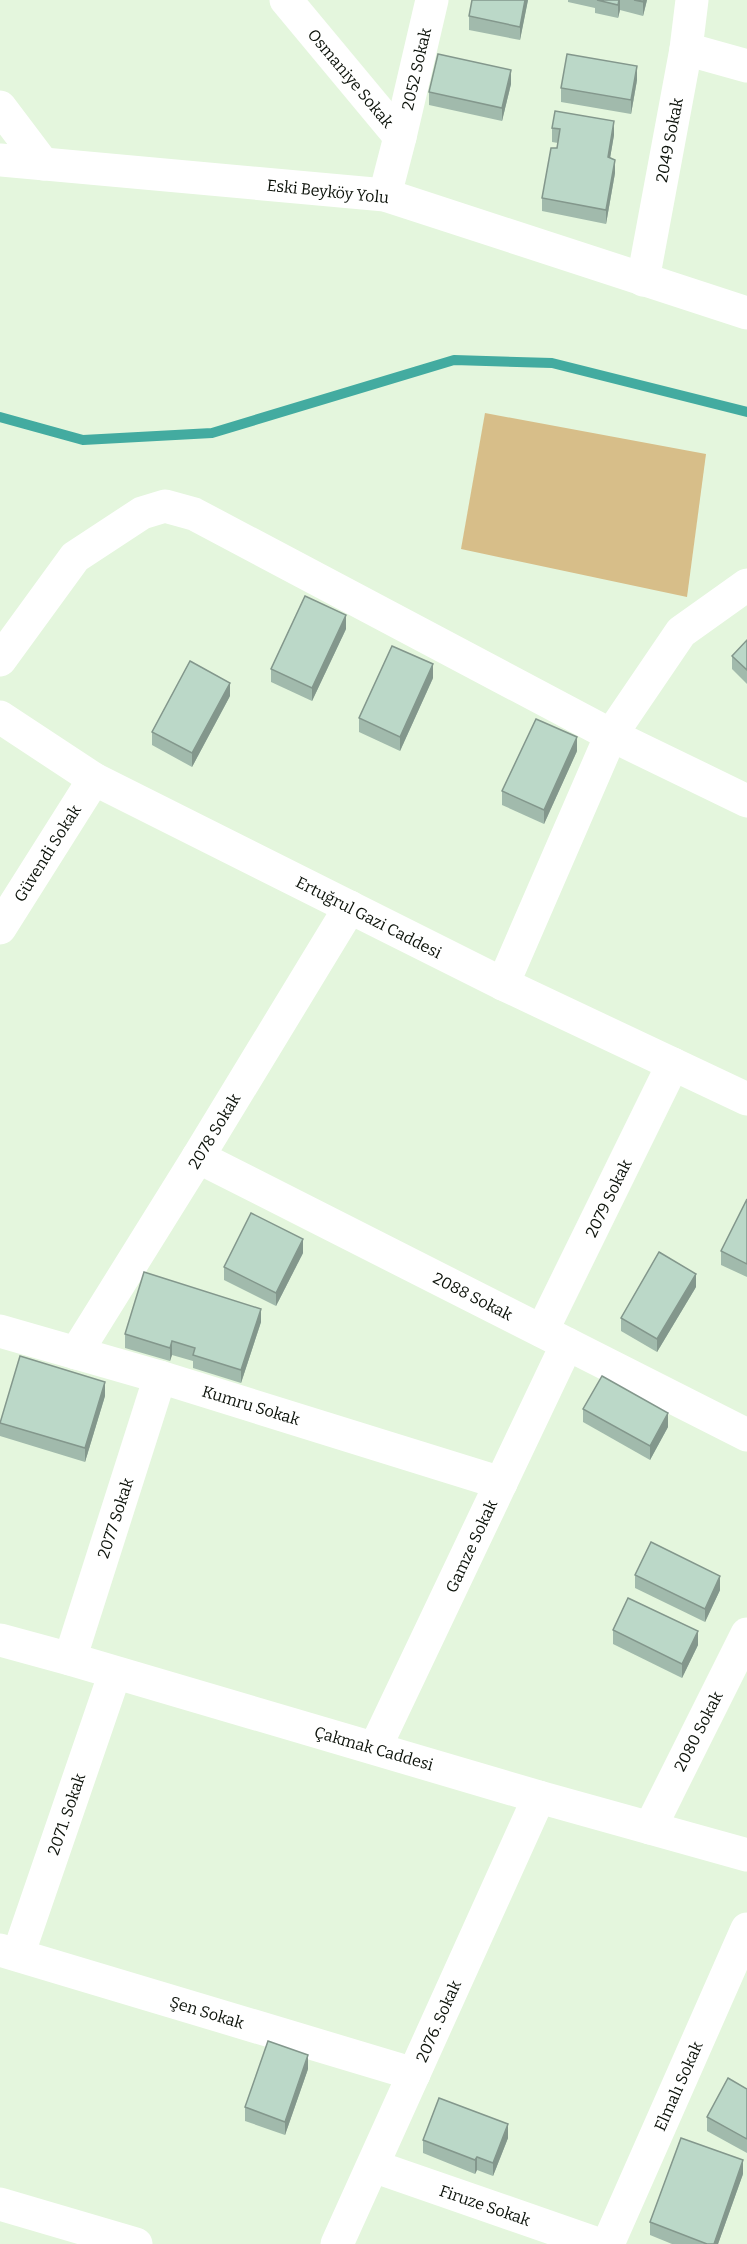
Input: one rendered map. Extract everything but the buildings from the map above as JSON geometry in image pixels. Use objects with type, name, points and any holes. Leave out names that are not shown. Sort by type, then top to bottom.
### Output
[{"type":"street","name":"Osmaniye Sokak","points":[[286,0],[400,137],[385,195]]},
{"type":"street","name":"2052 Sokak","points":[[400,137],[432,0]]},
{"type":"street","name":"2049 Sokak","points":[[643,280],[686,49],[692,0]]},
{"type":"street","points":[[686,49],[747,66]]},
{"type":"street","points":[[0,107],[43,164]]},
{"type":"street","name":"Eski Beyköy Yolu","points":[[0,160],[385,195],[747,313]]},
{"type":"street","points":[[0,660],[75,557],[142,513],[165,506],[194,514],[610,735],[747,801]]},
{"type":"street","points":[[503,984],[610,735],[681,632],[747,585]]},
{"type":"street","name":"Ertuğrul Gazi Caddesi","points":[[0,717],[94,779],[503,984],[747,1099]]},
{"type":"street","name":"Güvendi Sokak","points":[[0,928],[94,779]]},
{"type":"street","name":"2078 Sokak","points":[[76,1353],[350,907]]},
{"type":"street","name":"2079 Sokak","points":[[555,1338],[673,1064]]},
{"type":"street","name":"2088 Sokak","points":[[198,1157],[747,1435]]},
{"type":"street","name":"Kumru Sokak","points":[[0,1331],[160,1377],[501,1483]]},
{"type":"street","name":"Gamze Sokak","points":[[375,1748],[501,1483],[555,1338]]},
{"type":"street","name":"2077 Sokak","points":[[70,1659],[160,1377]]},
{"type":"street","name":"2080 Sokak","points":[[650,1828],[747,1634]]},
{"type":"street","name":"Çakmak Caddesi","points":[[0,1640],[747,1855]]},
{"type":"street","name":"2071. Sokak","points":[[9,1953],[115,1672]]},
{"type":"street","name":"2076. Sokak","points":[[337,2244],[539,1797]]},
{"type":"street","name":"Elmalı Sokak","points":[[608,2244],[747,1929]]},
{"type":"street","name":"Şen Sokak","points":[[9,1953],[414,2074]]},
{"type":"street","name":"Firuze Sokak","points":[[373,2166],[598,2244]]},
{"type":"street","points":[[0,2204],[136,2244]]},
{"type":"shaded area","points":[[485,413],[706,454],[687,597],[461,549]]},
{"type":"waterway","points":[[0,417],[83,440],[212,433],[454,360],[552,363],[747,412]]}]
